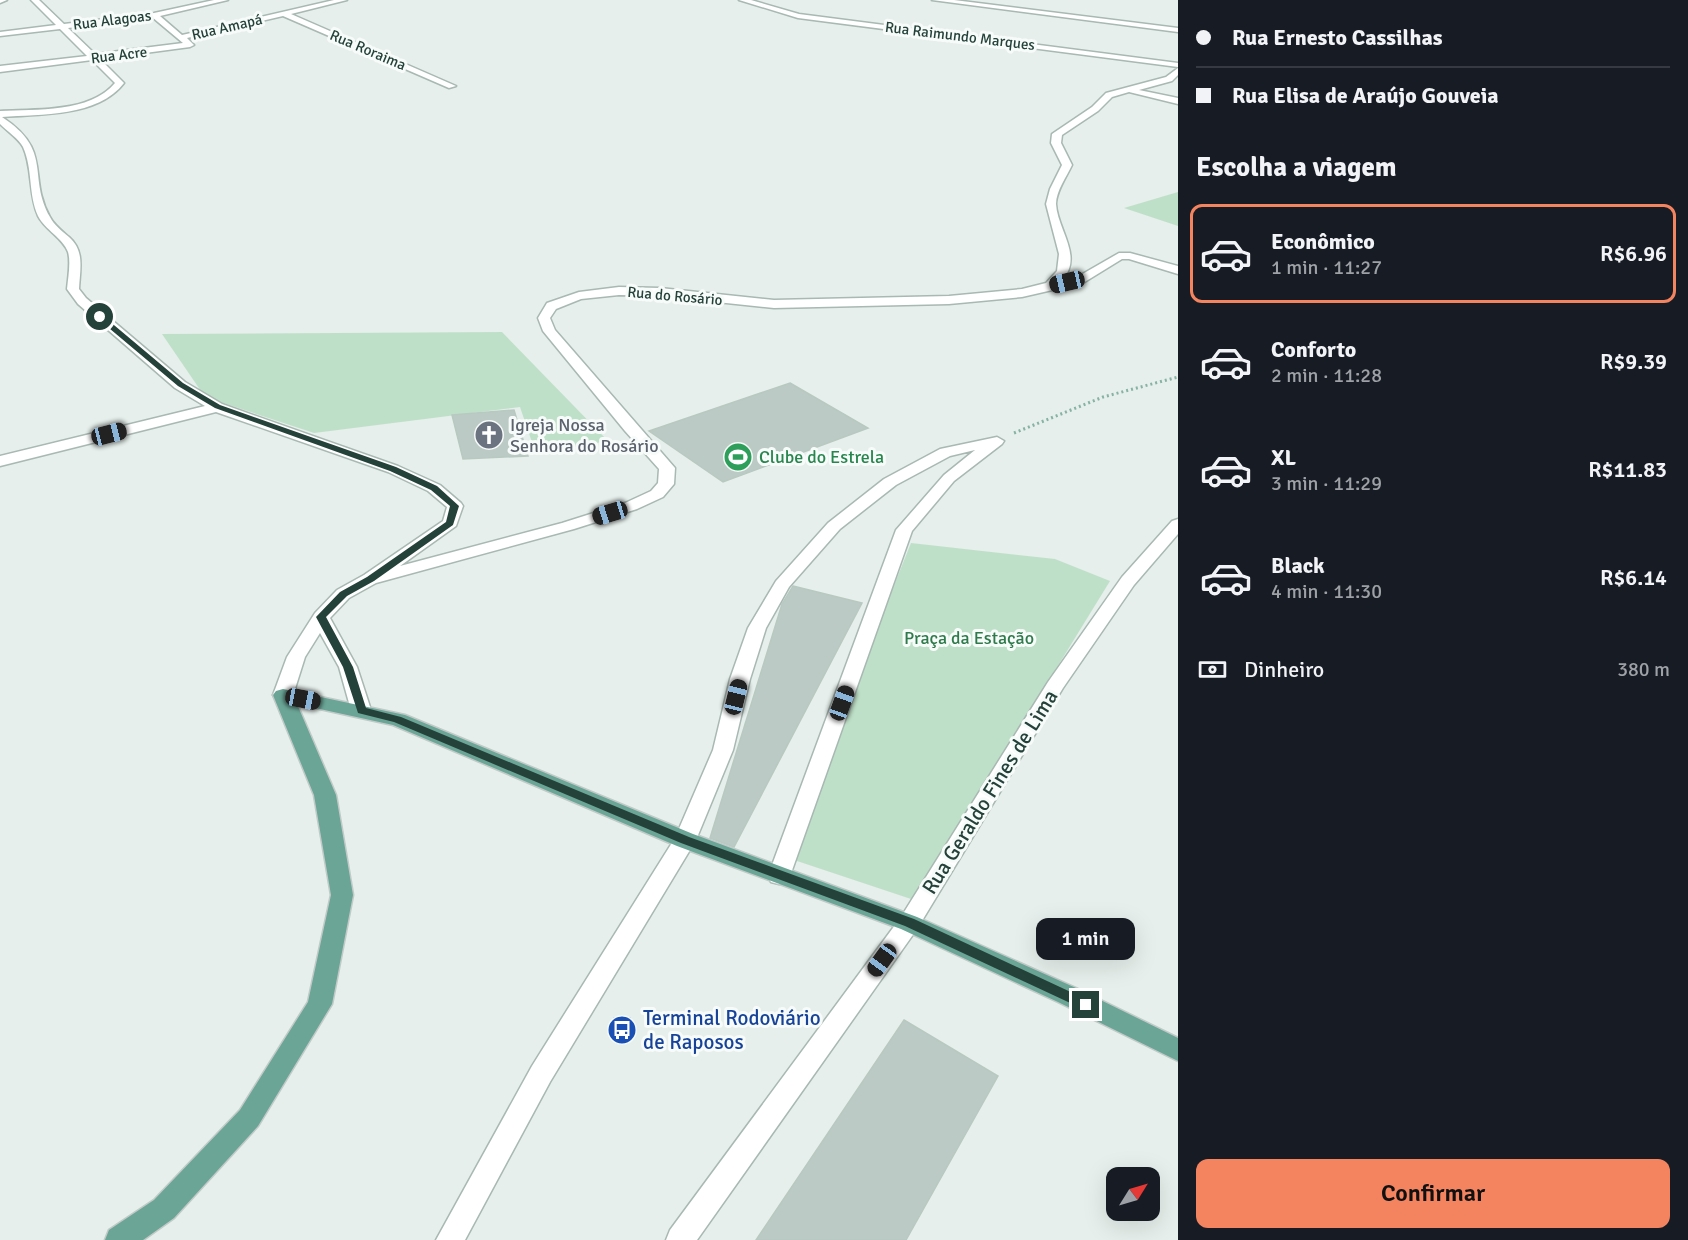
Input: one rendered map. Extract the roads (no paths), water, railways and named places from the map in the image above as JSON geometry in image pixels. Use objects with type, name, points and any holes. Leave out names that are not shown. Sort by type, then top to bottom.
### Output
[{"type":"main road","points":[[283,695],[361,710],[398,720],[685,840],[909,923],[1067,995],[1178,1050]]},
{"type":"main road","points":[[119,1240],[164,1209],[249,1118],[320,1004],[342,895],[325,795],[283,695]]},
{"type":"street","points":[[0,114],[78,107],[93,102],[118,87],[120,83],[35,0]]},
{"type":"street","name":"Rua Alagoas","points":[[0,34],[154,15],[224,0]]},
{"type":"street","name":"Rua Amapá","points":[[182,37],[343,0]]},
{"type":"street","name":"Rua Raimundo Marques","points":[[743,0],[798,16],[1178,65]]},
{"type":"street","points":[[936,0],[1178,30]]},
{"type":"street","name":"Rua Roraima","points":[[284,14],[452,86]]},
{"type":"street","name":"Rua Acre","points":[[0,69],[190,45],[154,15]]},
{"type":"street","points":[[1050,286],[1063,272],[1065,254],[1051,204],[1055,189],[1067,165],[1056,143],[1058,134],[1095,109],[1109,94],[1168,79],[1178,70]]},
{"type":"street","points":[[1125,90],[1178,101]]},
{"type":"street","points":[[0,119],[27,144],[44,218],[71,245],[75,255],[73,289],[82,301],[180,385],[218,407],[393,469],[434,488],[455,506],[450,523],[370,579],[343,594],[321,617],[296,657],[283,695]]},
{"type":"street","name":"Rua do Rosário","points":[[370,579],[568,526],[631,506],[657,494],[666,484],[667,468],[630,428],[549,331],[544,318],[551,306],[579,296],[620,291],[660,292],[774,304],[949,300],[1022,293],[1083,279],[1119,256],[1130,256],[1178,270]]},
{"type":"street","points":[[0,461],[218,407]]},
{"type":"street","points":[[456,1234],[541,1074],[685,840],[723,750],[757,627],[782,585],[834,526],[890,482],[945,452],[997,441],[949,478],[904,530],[779,876]]},
{"type":"street","name":"Rua Geraldo Fines de Lima","points":[[680,1240],[909,923],[1062,677],[1128,581],[1178,524]]},
{"type":"street","points":[[321,617],[348,667],[361,710]]},
{"type":"place","name":"Igreja Nossa Senhora do Rosário","points":[[489,435]]},
{"type":"place","name":"Clube do Estrela","points":[[738,457]]},
{"type":"place","name":"Terminal Rodoviário de Raposos","points":[[622,1030]]},
{"type":"park label","name":"Praça da Estação","points":[[969,638]]}]
